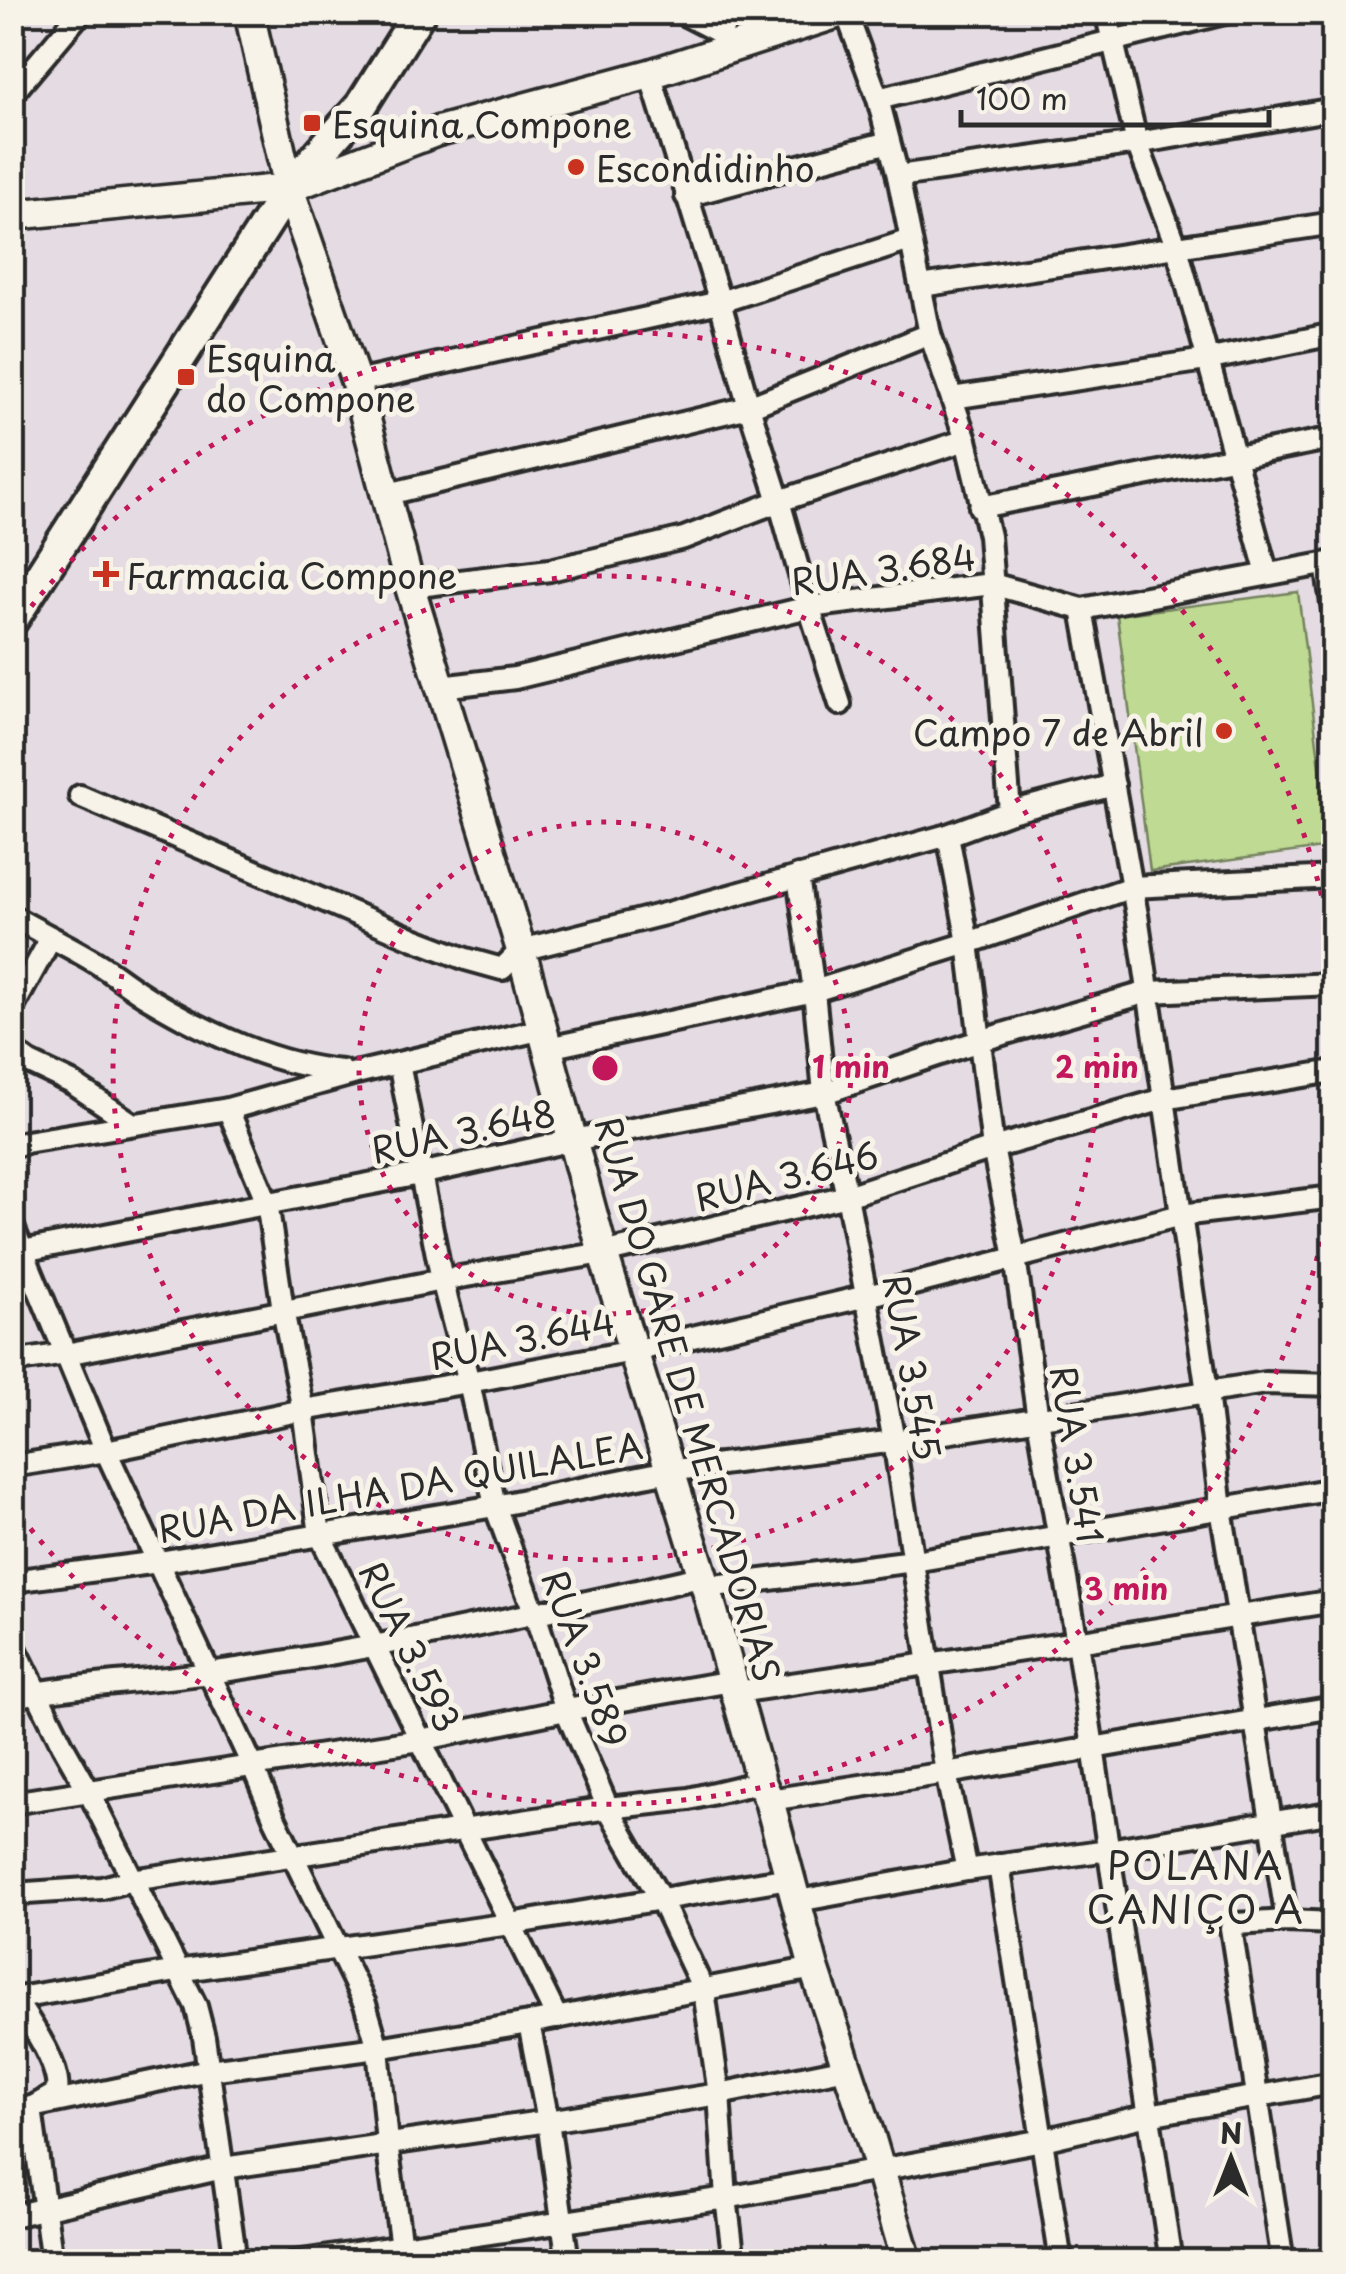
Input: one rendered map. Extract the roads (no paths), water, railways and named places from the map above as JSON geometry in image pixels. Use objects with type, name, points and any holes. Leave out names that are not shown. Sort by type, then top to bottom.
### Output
[{"type":"main road","points":[[12,620],[289,188],[361,106],[420,12]]},
{"type":"street","points":[[12,94],[81,12]]},
{"type":"street","name":"RUA DO GARE DE MERCADORIAS","points":[[249,12],[289,188],[356,382],[410,587],[521,950],[603,1253],[704,1582],[814,1968],[907,2262]]},
{"type":"street","points":[[680,12],[724,41]]},
{"type":"street","points":[[724,41],[730,12]]},
{"type":"street","points":[[12,215],[289,188],[438,130],[650,74],[724,41],[844,12],[878,99],[930,334],[966,440],[989,536],[1010,812]]},
{"type":"street","points":[[1106,12],[1137,143],[1177,248],[1266,574]]},
{"type":"street","points":[[878,99],[1229,12]]},
{"type":"street","points":[[650,74],[840,704]]},
{"type":"street","points":[[898,176],[1137,143],[1334,110]]},
{"type":"street","points":[[686,196],[889,142]]},
{"type":"street","points":[[921,286],[1334,222]]},
{"type":"street","points":[[356,382],[720,302],[910,240]]},
{"type":"street","points":[[384,495],[749,406],[930,334]]},
{"type":"street","points":[[952,398],[1206,360],[1334,334]]},
{"type":"street","points":[[980,507],[1334,438]]},
{"type":"street","points":[[410,587],[550,570],[684,538],[779,500],[966,440]]},
{"type":"street","points":[[1330,563],[1334,616]]},
{"type":"street","name":"RUA 3.684","points":[[441,688],[515,678],[809,607],[992,584],[1082,610],[1330,563]]},
{"type":"street","points":[[1082,610],[1132,887],[1237,1615],[1287,1921]]},
{"type":"street","points":[[80,796],[342,909],[466,959],[502,969],[521,950],[672,912],[1114,785]]},
{"type":"street","name":"RUA 3.541","points":[[948,834],[968,943],[993,1148],[1015,1257],[1038,1419],[1077,1642],[1171,2262]]},
{"type":"street","name":"RUA 3.545","points":[[798,876],[824,1092],[894,1441],[946,1773],[967,1870]]},
{"type":"street","points":[[12,1147],[228,1109],[398,1062],[814,991],[1132,887],[1334,877]]},
{"type":"street","points":[[12,916],[209,1032],[314,1069],[356,1073]]},
{"type":"street","points":[[12,1009],[51,938]]},
{"type":"street","name":"RUA 3.648","points":[[18,1251],[824,1092],[1148,992],[1334,984]]},
{"type":"street","points":[[12,1050],[72,1083],[133,1124]]},
{"type":"street","name":"RUA 3.589","points":[[398,1062],[442,1280],[495,1506],[566,1710],[608,1808],[662,1900],[704,1990],[719,2094],[734,2262]]},
{"type":"street","name":"RUA 3.646","points":[[12,1362],[603,1253],[847,1196],[993,1148],[1164,1099],[1334,1071]]},
{"type":"street","name":"RUA 3.593","points":[[228,1109],[267,1202],[320,1535],[558,2018]]},
{"type":"street","name":"RUA 3.644","points":[[12,1466],[632,1350],[867,1296],[1181,1215],[1334,1197]]},
{"type":"street","points":[[12,1225],[18,1251],[106,1451],[365,2004],[378,2048],[401,2254]]},
{"type":"street","name":"RUA DA ILHA DA QUILALEA","points":[[12,1581],[159,1562],[495,1506],[669,1471],[894,1441],[1265,1383],[1334,1386]]},
{"type":"street","points":[[12,1696],[209,1673],[375,1646],[704,1582],[914,1561],[1334,1490]]},
{"type":"street","points":[[12,1803],[420,1740],[566,1710],[1077,1642],[1334,1601]]},
{"type":"street","points":[[12,1642],[196,2006],[204,2037],[236,2262]]},
{"type":"street","points":[[12,1894],[102,1888],[132,1880],[608,1808],[946,1773],[1334,1707]]},
{"type":"street","points":[[22,2110],[56,2093],[58,2078],[13,1998],[662,1900],[967,1870],[1334,1812]]},
{"type":"street","points":[[1000,1865],[1061,2262]]},
{"type":"street","points":[[1283,2262],[1231,1928],[1235,1924],[1287,1921],[1334,1923]]},
{"type":"street","points":[[22,2110],[209,2070],[529,2023],[814,1968]]},
{"type":"street","points":[[529,2023],[568,2262]]},
{"type":"street","points":[[12,2216],[223,2168],[719,2094],[847,2068]]},
{"type":"street","points":[[295,2262],[401,2254],[562,2221],[726,2198],[1334,2082]]},
{"type":"street","points":[[22,2110],[46,2208],[52,2262]]},
{"type":"place","name":"Esquina Compone","points":[[312,123]]},
{"type":"place","name":"Escondidinho","points":[[576,167]]},
{"type":"place","name":"Esquina do Compone","points":[[186,377]]},
{"type":"place","name":"Farmacia Compone","points":[[106,574]]},
{"type":"place","name":"Campo 7 de Abril","points":[[1224,731]]},
{"type":"district","name":"POLANA CANIÇO A","points":[[1196,1886]]}]
